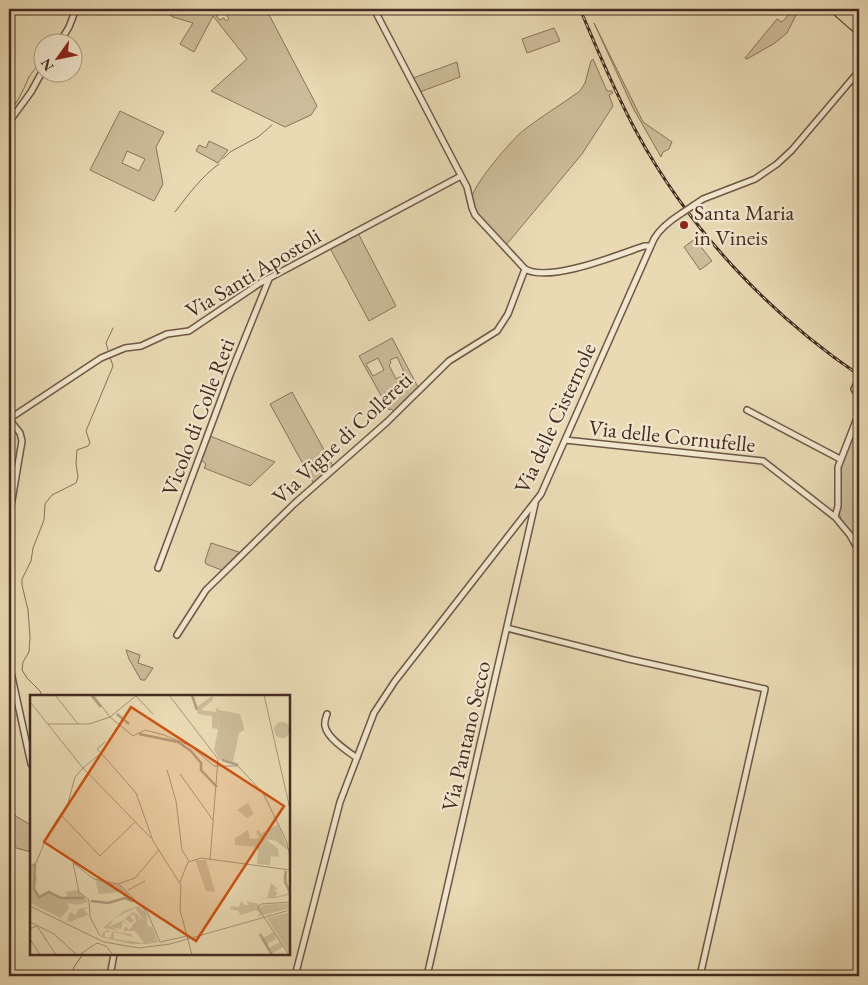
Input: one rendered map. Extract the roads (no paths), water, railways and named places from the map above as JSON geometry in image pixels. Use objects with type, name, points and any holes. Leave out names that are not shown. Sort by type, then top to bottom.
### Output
[{"type":"highway","points":[[835,9],[859,30]]},
{"type":"highway","points":[[847,9],[859,19]]},
{"type":"street","points":[[66,32],[76,9]]},
{"type":"street","points":[[374,9],[467,187],[475,215],[524,269],[534,272],[577,269],[644,246],[650,246]]},
{"type":"street","name":"Via delle Cisternole","points":[[295,976],[340,802],[374,713],[395,681],[536,502],[544,488],[650,246],[658,232],[668,222],[703,199],[754,178],[777,164],[792,150],[859,71]]},
{"type":"street","points":[[9,122],[36,82]]},
{"type":"street","name":"Via Santi Apostoli","points":[[9,419],[101,358],[125,348],[141,346],[167,334],[189,331],[269,279],[461,176]]},
{"type":"street","name":"Via Vigne di Collereti","points":[[178,635],[206,590],[294,504],[380,429],[449,361],[497,331],[508,314],[524,269]]},
{"type":"street","name":"Vicolo di Colle Reti","points":[[158,568],[230,375],[269,279]]},
{"type":"street","points":[[859,379],[854,389],[859,397]]},
{"type":"street","points":[[747,410],[840,459]]},
{"type":"street","points":[[835,517],[840,459],[859,413]]},
{"type":"street","points":[[9,419],[20,433],[22,441],[9,518]]},
{"type":"street","name":"Via delle Cornufelle","points":[[565,440],[763,461],[835,517],[850,535],[859,551]]},
{"type":"street","name":"Via Pantano Secco","points":[[427,976],[536,502]]},
{"type":"street","points":[[507,628],[629,659],[765,689],[700,976]]},
{"type":"street","points":[[9,663],[30,759]]},
{"type":"street","points":[[327,714],[325,728],[337,743],[357,758]]},
{"type":"street","points":[[110,976],[114,955]]},
{"type":"waterway","points":[[65,29],[72,9]]},
{"type":"waterway","points":[[9,113],[20,97],[32,73]]},
{"type":"waterway","points":[[223,159],[230,152],[258,137],[272,125]]},
{"type":"waterway","points":[[175,212],[190,192],[219,164]]},
{"type":"waterway","points":[[108,350],[106,343],[113,328]]},
{"type":"waterway","points":[[42,695],[22,670],[23,662],[29,652],[30,637],[28,610],[22,579],[31,561],[33,548],[44,520],[45,504],[52,495],[76,483],[78,477],[76,464],[77,450],[88,446],[90,443],[86,431],[113,366],[110,357]]},
{"type":"waterway","points":[[72,976],[74,967],[82,955]]},
{"type":"railway","points":[[580,9],[629,118],[658,169],[681,203],[734,267],[763,297],[793,325],[859,375]]},
{"type":"place","name":"Santa Maria in Vineis","points":[[684,225]]}]
